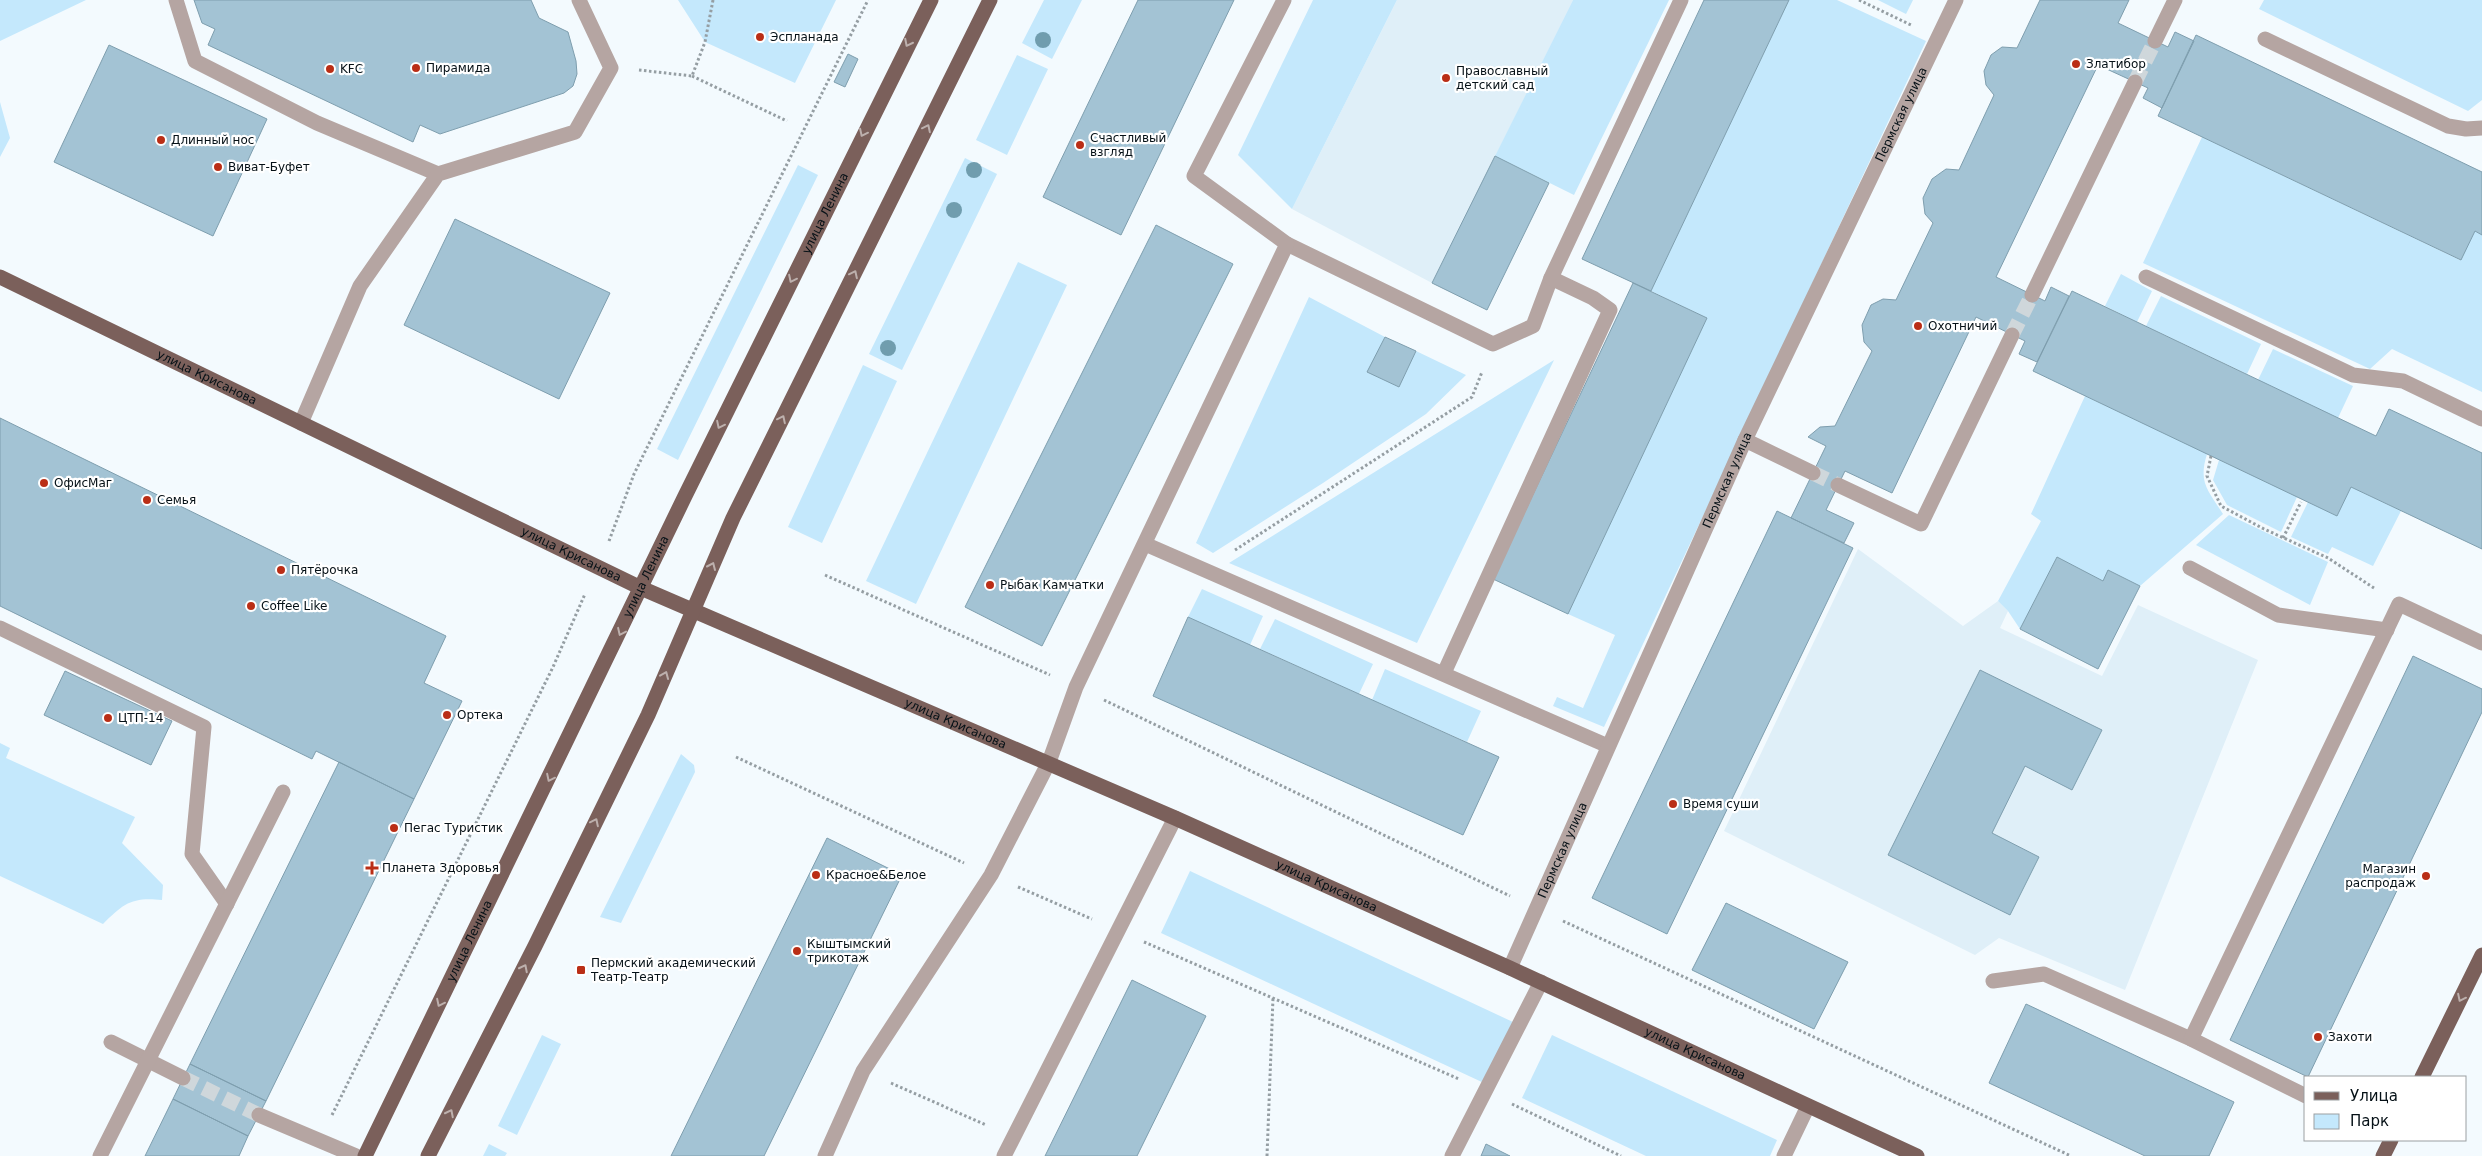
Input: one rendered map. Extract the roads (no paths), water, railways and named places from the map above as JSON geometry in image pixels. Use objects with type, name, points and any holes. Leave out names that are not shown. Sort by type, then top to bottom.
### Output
[{"type":"main road","name":"улица Ленина","points":[[365,1156],[880,98],[931,0]]},
{"type":"main road","points":[[428,1156],[535,946],[639,732],[733,518],[990,0]]},
{"type":"main road","name":"улица Крисанова","points":[[0,278],[642,588],[1175,818],[1541,982],[1917,1156]]},
{"type":"main road","points":[[2422,1076],[2482,955]]},
{"type":"main road","points":[[2383,1156],[2390,1141]]},
{"type":"street","points":[[176,0],[195,60],[317,123],[438,174]]},
{"type":"street","points":[[301,423],[360,286],[438,174],[575,132],[611,68],[579,0]]},
{"type":"street","points":[[1284,0],[1194,176],[1287,244],[1494,344],[1534,326],[1551,278],[1681,0]]},
{"type":"street","name":"Пермская улица","points":[[1510,968],[1745,440],[1956,0]]},
{"type":"street","points":[[2155,41],[2175,0]]},
{"type":"street","points":[[2265,39],[2448,126],[2466,129],[2482,128]]},
{"type":"street","points":[[2032,295],[2135,82]]},
{"type":"street","points":[[826,1156],[863,1071],[991,875],[1049,762],[1076,687],[1287,244]]},
{"type":"street","points":[[2146,277],[2354,375],[2403,381],[2482,419]]},
{"type":"street","points":[[1444,673],[1610,310],[1593,298],[1551,278]]},
{"type":"street","points":[[1838,485],[1921,524],[2012,335]]},
{"type":"street","points":[[1745,440],[1813,473]]},
{"type":"street","points":[[1145,544],[1608,746]]},
{"type":"street","points":[[2190,568],[2278,615],[2387,630]]},
{"type":"street","points":[[2191,1039],[2400,604],[2482,643]]},
{"type":"street","points":[[0,628],[204,727],[192,854],[227,904]]},
{"type":"street","points":[[100,1156],[283,792]]},
{"type":"street","points":[[1004,1156],[1175,818]]},
{"type":"street","points":[[1993,982],[2044,974],[2191,1039],[2304,1095]]},
{"type":"street","points":[[1452,1156],[1487,1092],[1541,982]]},
{"type":"street","points":[[111,1042],[183,1078]]},
{"type":"street","points":[[1784,1156],[1808,1106]]},
{"type":"street","points":[[259,1115],[356,1156]]},
{"type":"tunnel","points":[[2135,82],[2155,41]]},
{"type":"tunnel","points":[[2012,335],[2032,295]]},
{"type":"tunnel","points":[[1813,473],[1838,485]]},
{"type":"tunnel","points":[[183,1078],[259,1115]]},
{"type":"place","name":"Эспланада","points":[[760,37]]},
{"type":"place","name":"Златибор","points":[[2076,64]]},
{"type":"place","name":"Пирамида","points":[[416,68]]},
{"type":"place","name":"KFC","points":[[330,69]]},
{"type":"place","name":"Православный детский сад","points":[[1446,78]]},
{"type":"place","name":"Длинный нос","points":[[161,140]]},
{"type":"place","name":"Счастливый взгляд","points":[[1080,145]]},
{"type":"place","name":"Виват-Буфет","points":[[218,167]]},
{"type":"place","name":"Охотничий","points":[[1918,326]]},
{"type":"place","name":"ОфисМаг","points":[[44,483]]},
{"type":"place","name":"Семья","points":[[147,500]]},
{"type":"place","name":"Пятёрочка","points":[[281,570]]},
{"type":"place","name":"Рыбак Камчатки","points":[[990,585]]},
{"type":"place","name":"Coffee Like","points":[[251,606]]},
{"type":"place","name":"Ортека","points":[[447,715]]},
{"type":"place","name":"ЦТП-14","points":[[108,718]]},
{"type":"place","name":"Время суши","points":[[1673,804]]},
{"type":"place","name":"Пегас Туристик","points":[[394,828]]},
{"type":"place","name":"Планета Здоровья","points":[[372,868]]},
{"type":"place","name":"Красное&Белое","points":[[816,875]]},
{"type":"place","name":"Магазин распродаж","points":[[2426,876]]},
{"type":"place","name":"Кыштымский трикотаж","points":[[797,951]]},
{"type":"place","name":"Пермский академический Театр-Театр","points":[[581,970]]},
{"type":"place","name":"Захоти","points":[[2318,1037]]}]
